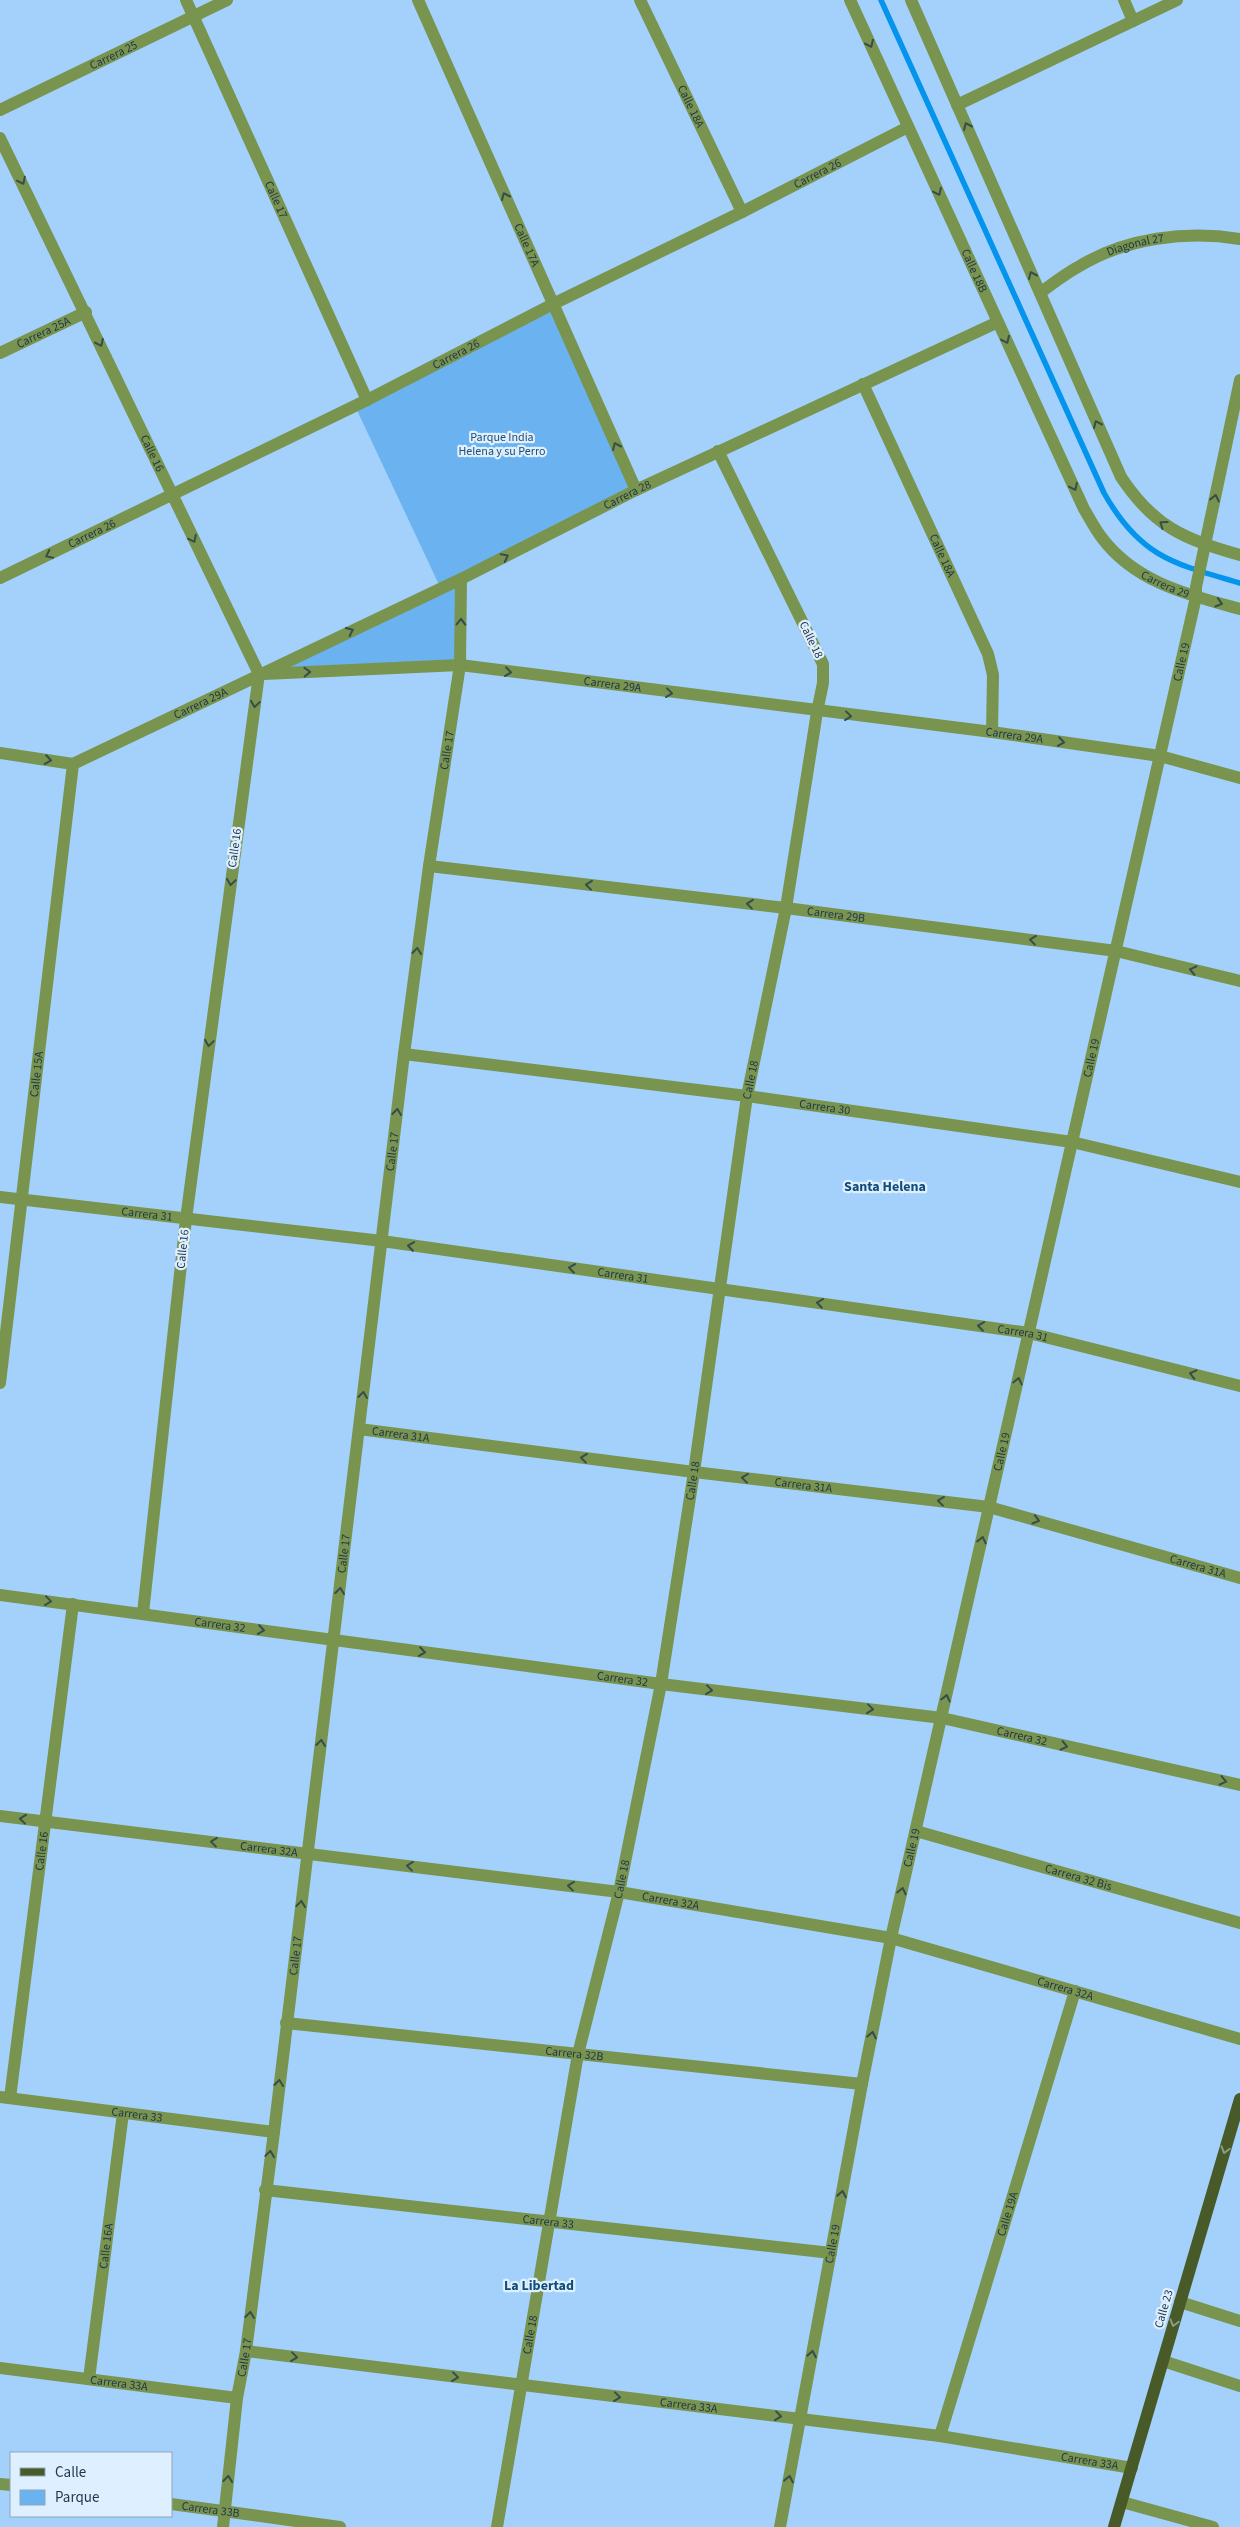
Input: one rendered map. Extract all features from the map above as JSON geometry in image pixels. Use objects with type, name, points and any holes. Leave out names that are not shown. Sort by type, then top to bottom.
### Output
[{"type":"main road","name":"Calle 23","points":[[1114,2527],[1240,2102]]},
{"type":"street","name":"Calle 17","points":[[186,0],[195,16],[367,400]]},
{"type":"street","name":"Carrera 25","points":[[0,110],[227,0]]},
{"type":"street","name":"Calle 17A","points":[[418,0],[636,490]]},
{"type":"street","name":"Calle 18A","points":[[640,0],[742,212]]},
{"type":"street","name":"Calle 18B","points":[[850,0],[1084,509],[1102,539]]},
{"type":"street","points":[[911,0],[1121,477],[1146,511],[1167,528],[1205,546],[1240,555]]},
{"type":"street","points":[[1124,0],[1133,21]]},
{"type":"street","points":[[957,105],[1177,0]]},
{"type":"street","name":"Carrera 26","points":[[0,578],[367,400],[553,304],[742,212],[908,127]]},
{"type":"street","name":"Calle 16","points":[[0,138],[86,312],[172,496],[259,674],[186,1219],[143,1613]]},
{"type":"street","name":"Diagonal 27","points":[[1040,293],[1079,266],[1123,247],[1170,236],[1219,235],[1240,239]]},
{"type":"street","name":"Carrera 25A","points":[[0,353],[86,312]]},
{"type":"street","name":"Carrera 28","points":[[259,674],[462,579],[636,490],[998,322]]},
{"type":"street","name":"Calle 19","points":[[780,2527],[891,1938],[1160,756],[1240,380]]},
{"type":"street","name":"Calle 18A","points":[[863,384],[988,654],[993,675],[992,732]]},
{"type":"street","name":"Calle 18","points":[[497,2527],[578,2054],[619,1892],[660,1684],[694,1472],[718,1289],[747,1096],[786,908],[816,712],[823,683],[823,664],[718,451]]},
{"type":"street","name":"Carrera 29","points":[[1102,539],[1125,562],[1149,579],[1196,592],[1240,609]]},
{"type":"street","name":"Calle 17","points":[[223,2527],[237,2398],[246,2351],[265,2190],[274,2132],[404,1054],[428,866],[460,665],[462,579]]},
{"type":"street","name":"Carrera 29A","points":[[73,764],[259,674],[460,665],[816,712],[992,732],[1160,756],[1240,778]]},
{"type":"street","points":[[0,753],[73,764]]},
{"type":"street","name":"Calle 15A","points":[[0,1383],[73,764]]},
{"type":"street","name":"Carrera 29B","points":[[428,866],[786,908],[1116,951],[1240,981]]},
{"type":"street","name":"Carrera 30","points":[[404,1054],[747,1096],[1072,1142],[1240,1182]]},
{"type":"street","name":"Carrera 31","points":[[0,1197],[382,1241],[1029,1332],[1240,1386]]},
{"type":"street","name":"Carrera 31A","points":[[359,1429],[694,1472],[989,1507],[1240,1578]]},
{"type":"street","name":"Carrera 32","points":[[0,1595],[660,1684],[942,1718],[1240,1785]]},
{"type":"street","name":"Calle 16","points":[[5,2098],[46,1821],[72,1604]]},
{"type":"street","name":"Carrera 32A","points":[[0,1816],[619,1892],[891,1938],[1240,2039]]},
{"type":"street","name":"Carrera 32 Bis","points":[[916,1831],[1240,1923]]},
{"type":"street","name":"Calle 19A","points":[[940,2436],[1075,1991]]},
{"type":"street","name":"Carrera 32B","points":[[286,2023],[862,2084]]},
{"type":"street","name":"Carrera 33","points":[[5,2098],[274,2132]]},
{"type":"street","name":"Calle 16A","points":[[89,2379],[123,2113]]},
{"type":"street","name":"Carrera 33","points":[[265,2190],[831,2253]]},
{"type":"street","points":[[1180,2302],[1240,2320]]},
{"type":"street","name":"Carrera 33A","points":[[246,2351],[940,2436],[1132,2468]]},
{"type":"street","points":[[1163,2361],[1240,2386]]},
{"type":"street","name":"Carrera 33A","points":[[0,2368],[237,2398]]},
{"type":"street","points":[[1122,2502],[1213,2527]]},
{"type":"street","name":"Carrera 33B","points":[[172,2504],[340,2527]]},
{"type":"green space","name":"Parque India Helena y su Perro","points":[[553,304],[636,490],[462,579],[460,665],[259,674],[441,589],[355,406]]},
{"type":"waterway","points":[[881,0],[1104,493],[1117,514],[1145,545],[1177,563],[1240,583]]},
{"type":"district","name":"Santa Helena","points":[[885,1187]]},
{"type":"district","name":"La Libertad","points":[[539,2286]]}]
